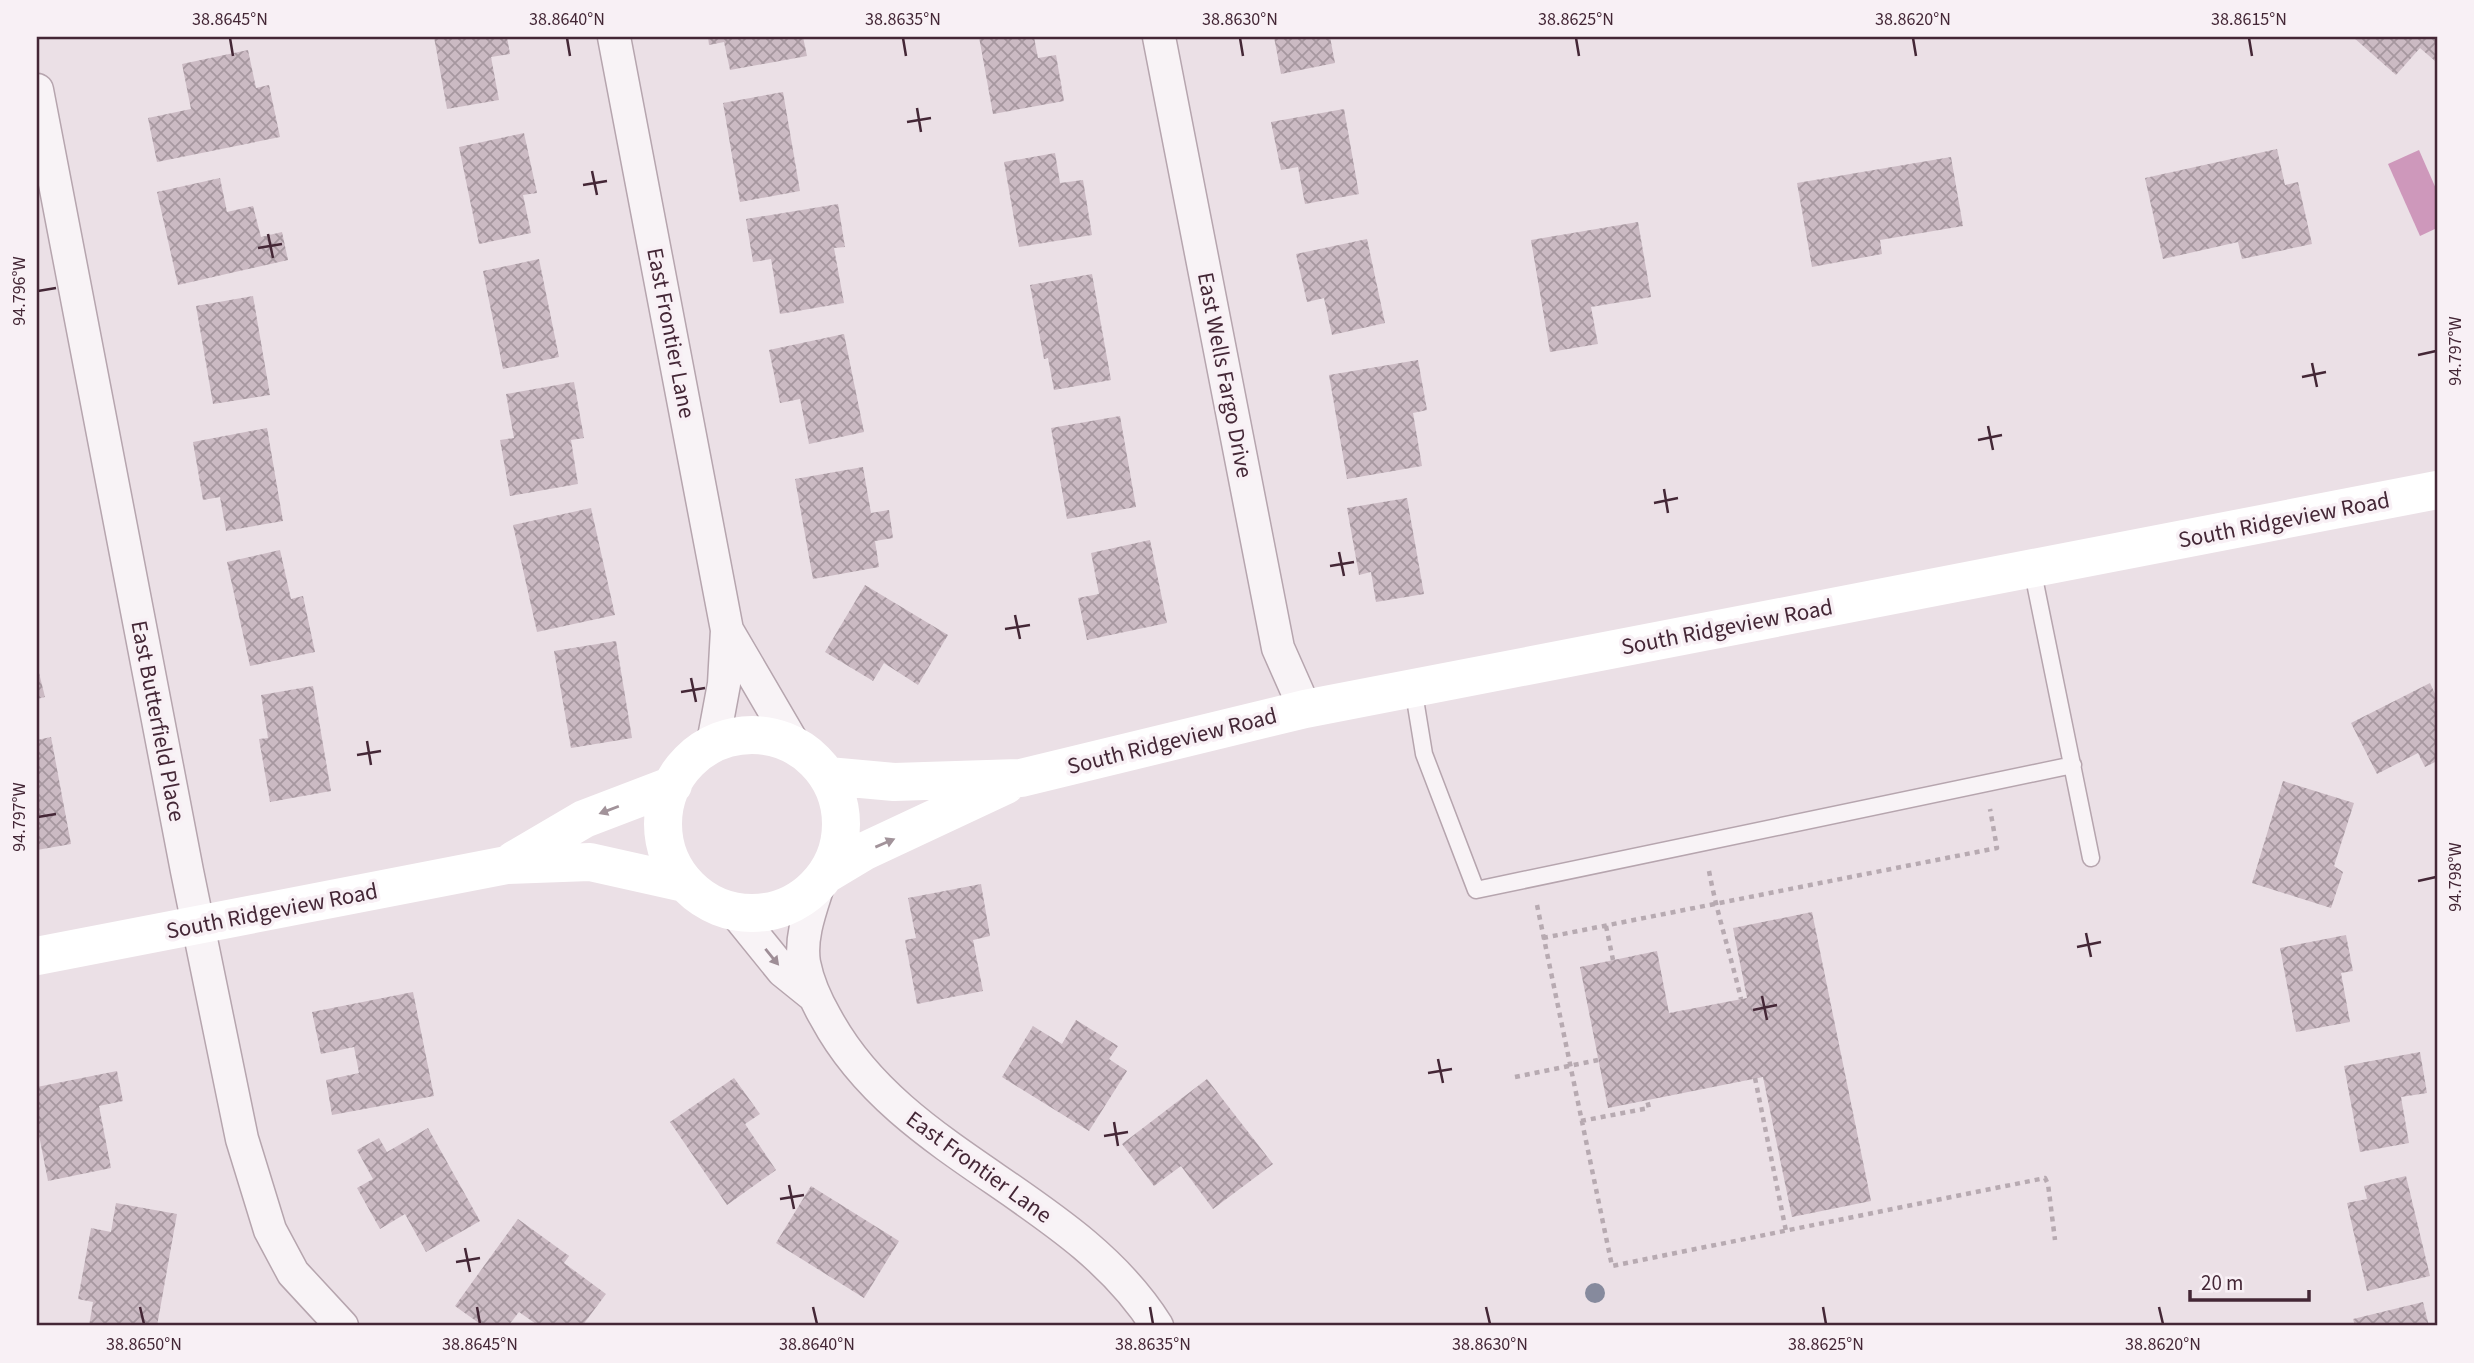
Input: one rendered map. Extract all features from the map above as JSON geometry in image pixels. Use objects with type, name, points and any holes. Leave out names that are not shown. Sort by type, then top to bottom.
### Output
[{"type":"main road","name":"South Ridgeview Road","points":[[1021,778],[1305,709],[1413,687],[2437,490]]},
{"type":"main road","points":[[821,880],[834,861],[841,833],[840,803],[828,776],[809,755],[793,743],[756,734],[713,743],[679,771],[667,798],[663,828],[669,857],[684,883],[708,902],[736,913],[766,913],[794,904],[821,880],[864,851],[1021,778]]},
{"type":"main road","points":[[828,776],[894,782],[1021,778]]},
{"type":"main road","points":[[507,865],[584,819],[673,785]]},
{"type":"main road","points":[[507,865],[590,862],[684,883]]},
{"type":"main road","name":"South Ridgeview Road","points":[[37,956],[507,865]]},
{"type":"street","name":"East Frontier Lane","points":[[614,37],[727,630]]},
{"type":"street","name":"East Wells Fargo Drive","points":[[1159,37],[1278,648],[1305,709]]},
{"type":"street","name":"East Butterfield Place","points":[[37,90],[198,925],[242,1139],[270,1230],[293,1273],[327,1321]]},
{"type":"street","points":[[727,630],[793,743]]},
{"type":"street","points":[[713,743],[724,684],[727,630]]},
{"type":"street","points":[[814,996],[804,962],[804,930],[821,880]]},
{"type":"street","points":[[736,913],[783,971],[814,996]]},
{"type":"street","name":"East Frontier Lane","points":[[814,996],[833,1031],[856,1064],[902,1112],[1067,1230],[1109,1265],[1157,1326]]},
{"type":"lane","points":[[2032,569],[2091,858]]},
{"type":"lane","points":[[1413,687],[1424,754],[1476,890],[2073,765]]},
{"type":"path","points":[[1543,938],[1997,848],[1986,784]]},
{"type":"path","points":[[1704,842],[1715,904],[1741,999]]},
{"type":"path","points":[[1540,877],[1536,904],[1612,1266],[2045,1178],[2055,1240]]},
{"type":"path","points":[[1606,926],[1613,960]]},
{"type":"path","points":[[1515,1077],[1598,1060]]},
{"type":"path","points":[[1755,1078],[1786,1231]]},
{"type":"path","points":[[1581,1121],[1649,1108],[1647,1100]]},
{"type":"shaded area","points":[[2419,150],[2437,191],[2437,228],[2420,236],[2388,164]]},
{"type":"building","points":[[434,37],[507,37],[510,54],[491,57],[499,100],[447,109]]},
{"type":"building","points":[[708,37],[803,37],[807,56],[730,70],[724,42],[709,45]]},
{"type":"building","points":[[979,37],[1034,37],[1038,58],[1056,55],[1064,101],[993,114]]},
{"type":"building","points":[[1274,37],[1330,37],[1335,63],[1281,74]]},
{"type":"building","points":[[2353,37],[2437,37],[2437,58],[2435,61],[2420,48],[2396,75]]},
{"type":"building","points":[[248,50],[256,88],[269,85],[280,137],[157,162],[148,118],[191,109],[182,64]]},
{"type":"building","points":[[783,92],[800,191],[740,202],[723,103]]},
{"type":"building","points":[[1344,109],[1359,194],[1305,204],[1298,167],[1281,170],[1271,122]]},
{"type":"building","points":[[524,133],[537,193],[523,195],[531,233],[479,244],[459,147]]},
{"type":"building","points":[[2277,149],[2285,185],[2298,182],[2312,244],[2242,259],[2238,242],[2163,259],[2145,178]]},
{"type":"building","points":[[1055,153],[1060,183],[1083,180],[1092,235],[1019,247],[1004,162]]},
{"type":"building","points":[[1951,157],[1963,226],[1880,240],[1882,254],[1812,267],[1797,183]]},
{"type":"building","points":[[220,178],[227,212],[253,206],[261,237],[282,232],[288,260],[178,285],[157,192]]},
{"type":"building","points":[[838,204],[845,247],[834,248],[844,303],[780,314],[771,259],[753,262],[746,219]]},
{"type":"building","points":[[1638,222],[1651,297],[1591,307],[1598,344],[1550,352],[1531,240]]},
{"type":"building","points":[[1367,239],[1385,323],[1332,335],[1324,298],[1307,302],[1296,254]]},
{"type":"building","points":[[539,259],[559,357],[503,369],[483,271]]},
{"type":"building","points":[[1092,274],[1111,380],[1054,390],[1048,358],[1044,359],[1030,285]]},
{"type":"building","points":[[253,296],[270,395],[213,404],[196,306]]},
{"type":"building","points":[[844,334],[864,432],[809,444],[800,399],[780,403],[769,350]]},
{"type":"building","points":[[1418,360],[1427,410],[1413,413],[1422,466],[1347,479],[1329,375]]},
{"type":"building","points":[[574,382],[584,438],[571,440],[578,484],[510,496],[500,440],[514,438],[506,394]]},
{"type":"building","points":[[1120,416],[1136,507],[1067,519],[1051,428]]},
{"type":"building","points":[[267,428],[283,521],[226,531],[220,497],[203,500],[193,442]]},
{"type":"building","points":[[863,467],[871,513],[889,510],[893,538],[875,541],[879,567],[813,579],[795,479]]},
{"type":"building","points":[[1407,498],[1424,594],[1376,602],[1371,572],[1359,575],[1347,508]]},
{"type":"building","points":[[591,508],[615,615],[537,632],[513,525]]},
{"type":"building","points":[[1150,540],[1167,623],[1087,640],[1078,598],[1099,594],[1091,553]]},
{"type":"building","points":[[280,550],[291,599],[303,596],[315,652],[250,666],[227,562]]},
{"type":"building","points":[[865,585],[948,635],[918,685],[884,663],[873,681],[825,652]]},
{"type":"building","points":[[616,641],[632,738],[571,748],[554,651]]},
{"type":"building","points":[[37,665],[45,697],[37,699]]},
{"type":"building","points":[[2430,683],[2437,698],[2437,761],[2425,767],[2418,753],[2377,774],[2351,723]]},
{"type":"building","points":[[313,686],[331,791],[270,802],[259,739],[268,738],[261,695]]},
{"type":"building","points":[[51,737],[71,844],[37,850],[37,740]]},
{"type":"building","points":[[2283,781],[2354,803],[2334,866],[2343,872],[2331,908],[2252,883]]},
{"type":"building","points":[[981,884],[990,936],[973,940],[983,991],[917,1004],[905,940],[916,938],[908,898]]},
{"type":"building","points":[[1812,912],[1871,1201],[1792,1217],[1763,1077],[1608,1108],[1580,967],[1657,951],[1669,1013],[1747,998],[1733,928]]},
{"type":"building","points":[[2346,935],[2353,971],[2341,973],[2350,1022],[2296,1032],[2280,948]]},
{"type":"building","points":[[413,992],[434,1096],[332,1115],[326,1080],[359,1073],[354,1047],[321,1054],[312,1012]]},
{"type":"building","points":[[1076,1020],[1118,1046],[1109,1059],[1127,1071],[1089,1131],[1002,1077],[1033,1026],[1062,1044]]},
{"type":"building","points":[[2420,1052],[2427,1093],[2401,1097],[2409,1143],[2360,1152],[2344,1066]]},
{"type":"building","points":[[117,1071],[123,1101],[99,1106],[111,1168],[48,1181],[37,1125],[37,1087]]},
{"type":"building","points":[[734,1078],[760,1114],[745,1124],[776,1170],[727,1205],[670,1122]]},
{"type":"building","points":[[1207,1079],[1273,1164],[1213,1209],[1181,1166],[1154,1186],[1122,1144]]},
{"type":"building","points":[[428,1128],[480,1221],[426,1252],[405,1214],[380,1229],[357,1188],[373,1179],[357,1150],[379,1138],[387,1152]]},
{"type":"building","points":[[2406,1176],[2430,1276],[2367,1291],[2347,1203],[2367,1199],[2364,1186]]},
{"type":"building","points":[[811,1186],[899,1241],[864,1298],[776,1243]]},
{"type":"building","points":[[116,1203],[177,1214],[157,1326],[89,1326],[93,1302],[78,1299],[91,1228],[111,1232]]},
{"type":"building","points":[[518,1219],[569,1256],[564,1263],[606,1294],[582,1326],[539,1326],[519,1312],[508,1326],[483,1326],[455,1306]]},
{"type":"building","points":[[2423,1302],[2429,1326],[2355,1326],[2353,1319]]}]
